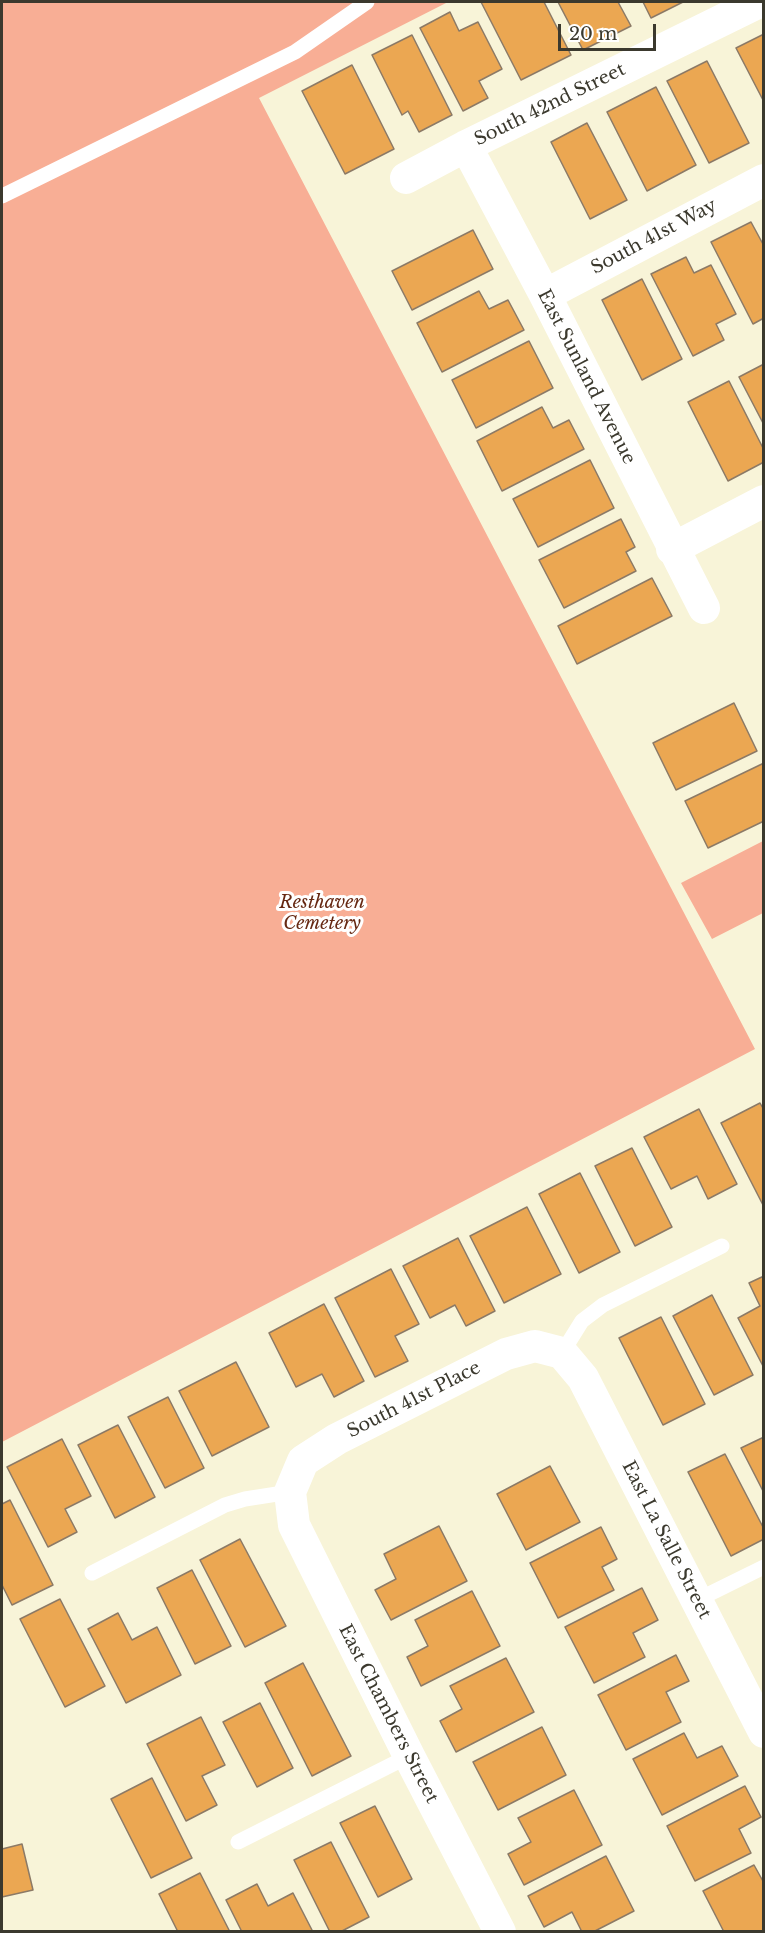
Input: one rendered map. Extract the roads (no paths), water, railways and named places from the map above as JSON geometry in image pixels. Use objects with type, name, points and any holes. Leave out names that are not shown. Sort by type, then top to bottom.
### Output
[{"type":"street","name":"South 42nd Street","points":[[406,178],[466,146],[759,2]]},
{"type":"street","name":"East Sunland Avenue","points":[[466,146],[704,608]]},
{"type":"street","name":"South 41st Way","points":[[544,295],[764,180]]},
{"type":"street","points":[[672,549],[764,501]]},
{"type":"street","name":"South 41st Place","points":[[290,1492],[303,1461],[348,1433],[506,1354],[536,1346],[562,1353]]},
{"type":"street","name":"East La Salle Street","points":[[562,1353],[583,1377],[764,1731]]},
{"type":"street","name":"East Chambers Street","points":[[290,1492],[294,1525],[500,1932]]},
{"type":"lane","points":[[2,196],[295,52],[367,2]]},
{"type":"lane","points":[[562,1353],[582,1321],[603,1305],[722,1246]]},
{"type":"lane","points":[[92,1573],[225,1505],[244,1499],[290,1492]]},
{"type":"lane","points":[[697,1600],[764,1567]]},
{"type":"lane","points":[[238,1842],[409,1756]]},
{"type":"park label","name":"Resthaven Cemetery","points":[[322,913]]}]
